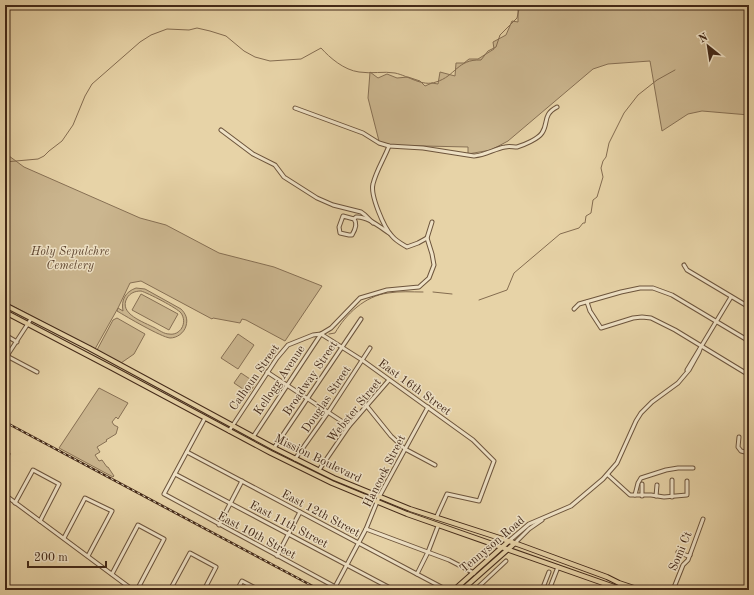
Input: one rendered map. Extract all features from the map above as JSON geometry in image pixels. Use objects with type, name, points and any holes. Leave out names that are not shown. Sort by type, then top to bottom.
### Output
[{"type":"main road","name":"Mission Boulevard","points":[[5,306],[115,362],[295,459],[379,497],[436,518],[509,541],[640,590]]},
{"type":"main road","name":"Mission Boulevard","points":[[5,312],[300,468],[376,502],[438,526],[623,590]]},
{"type":"main road","points":[[99,361],[115,362]]},
{"type":"main road","points":[[186,408],[189,402]]},
{"type":"main road","name":"Tennyson Road","points":[[454,590],[509,541]]},
{"type":"main road","name":"Tennyson Road","points":[[462,590],[514,543]]},
{"type":"street","points":[[295,108],[363,133],[379,143],[389,146],[423,148],[483,156],[504,147],[517,147],[541,135],[544,130],[545,119],[550,111],[557,107]]},
{"type":"street","points":[[221,130],[253,154],[275,165],[284,178],[333,205],[361,212],[373,223]]},
{"type":"street","points":[[389,146],[372,189],[375,200],[390,234]]},
{"type":"street","points":[[354,219],[356,222],[356,227],[352,234],[349,236],[340,233],[343,216],[354,219],[356,217],[361,217],[390,234],[399,243],[407,247],[427,238],[432,222]]},
{"type":"street","name":"Calhoun Street","points":[[229,431],[267,372],[288,345],[313,335],[321,334],[331,328],[360,298],[388,290],[420,287],[429,278],[434,265],[427,238]]},
{"type":"street","points":[[684,264],[687,270],[749,307]]},
{"type":"street","points":[[574,309],[579,304],[621,292],[640,288],[653,288],[672,295],[749,341]]},
{"type":"street","name":"Tennyson Road","points":[[509,541],[526,526],[567,508],[578,501],[608,475],[622,454],[641,413],[652,402],[678,383],[686,373],[697,352],[701,348],[731,297]]},
{"type":"street","points":[[587,302],[590,311],[601,328],[633,318],[647,317],[656,320],[749,375]]},
{"type":"street","points":[[31,319],[6,357],[37,372]]},
{"type":"street","name":"Broadway Street","points":[[274,448],[361,319]]},
{"type":"street","name":"East 16th Street","points":[[321,334],[362,360],[473,440],[494,461],[479,501],[447,494],[436,518]]},
{"type":"street","name":"Kellogg Avenue","points":[[253,437],[321,334]]},
{"type":"street","points":[[5,336],[16,342]]},
{"type":"street","name":"Douglas Street","points":[[295,459],[329,412],[370,348]]},
{"type":"street","points":[[267,372],[349,426]]},
{"type":"street","name":"Webster Street","points":[[319,470],[349,426],[389,380]]},
{"type":"street","points":[[366,405],[391,436],[405,450],[435,465]]},
{"type":"street","name":"Hancock Street","points":[[335,587],[366,529],[376,502],[428,407]]},
{"type":"street","points":[[176,474],[205,418]]},
{"type":"street","points":[[739,437],[738,447],[741,451],[749,453]]},
{"type":"street","name":"East 12th Street","points":[[187,452],[447,590]]},
{"type":"street","points":[[5,460],[7,453]]},
{"type":"street","points":[[635,496],[638,483],[641,478],[666,470],[694,468]]},
{"type":"street","points":[[15,503],[33,470],[59,484],[40,521]]},
{"type":"street","name":"East 10th Street","points":[[176,474],[164,494],[341,590]]},
{"type":"street","name":"East 11th Street","points":[[176,474],[394,590]]},
{"type":"street","points":[[608,475],[628,494],[635,496],[672,497],[687,495],[687,481]]},
{"type":"street","points":[[672,480],[672,497]]},
{"type":"street","points":[[219,524],[242,481]]},
{"type":"street","points":[[642,484],[642,496]]},
{"type":"street","points":[[656,496],[657,485]]},
{"type":"street","points":[[5,495],[133,590]]},
{"type":"street","points":[[64,538],[85,498],[112,511],[88,556]]},
{"type":"street","points":[[277,556],[300,512]]},
{"type":"street","name":"Tennyson Road","points":[[514,543],[529,529],[545,518]]},
{"type":"street","name":"Somi Ct","points":[[673,590],[683,565],[688,560],[703,519]]},
{"type":"street","points":[[112,574],[138,525],[164,539],[137,590]]},
{"type":"street","points":[[417,574],[428,552],[438,526]]},
{"type":"street","points":[[366,529],[453,561],[474,572]]},
{"type":"street","points":[[678,552],[688,556],[690,555]]},
{"type":"street","points":[[170,590],[190,553],[216,567],[204,590]]},
{"type":"street","points":[[475,590],[506,561]]},
{"type":"street","points":[[488,566],[494,572]]},
{"type":"street","points":[[549,590],[558,567]]},
{"type":"street","points":[[542,590],[549,572]]},
{"type":"street","points":[[237,590],[242,581],[259,590]]},
{"type":"green space","points":[[519,5],[749,5],[749,115],[702,111],[688,114],[662,131],[650,61],[608,64],[593,69],[508,141],[491,150],[468,154],[468,147],[380,145],[368,98],[370,72],[378,78],[387,74],[397,78],[408,77],[420,81],[425,86],[432,83],[438,84],[440,72],[455,76],[456,63],[464,63],[469,59],[478,59],[494,49],[493,42],[506,35],[512,21],[518,22]]},
{"type":"green space","name":"Holy Sepulchre Cemetery","points":[[5,153],[24,167],[140,218],[166,225],[219,253],[274,267],[322,286],[285,341],[246,320],[242,319],[240,323],[212,319],[141,281],[130,283],[95,349],[5,302]]},
{"type":"green space","points":[[136,288],[145,289],[181,309],[187,319],[184,331],[175,337],[166,337],[117,311],[118,308],[123,311],[123,300],[132,290]],"holes":[[[137,291],[141,291],[168,304],[181,313],[184,321],[182,328],[176,333],[167,334],[139,320],[129,313],[125,304],[128,296]]]},
{"type":"green space","points":[[141,294],[178,314],[169,330],[132,310]]},
{"type":"green space","points":[[117,318],[145,334],[134,354],[121,363],[97,350],[113,320]]},
{"type":"green space","points":[[238,334],[254,345],[238,369],[221,358]]},
{"type":"green space","points":[[241,373],[256,383],[249,393],[234,383]]},
{"type":"green space","points":[[99,388],[128,403],[118,419],[116,417],[112,422],[118,427],[116,434],[97,447],[100,452],[95,455],[99,461],[102,460],[108,467],[114,476],[113,477],[59,448]]},
{"type":"waterway","points":[[5,162],[38,159],[44,156],[62,141],[73,125],[85,96],[92,84],[140,42],[151,35],[167,29],[189,30],[197,28],[210,31],[226,36],[244,51],[255,57],[270,61],[301,59],[321,48],[338,63],[353,71],[364,73],[395,73],[421,82],[431,83],[443,79],[467,62],[481,60],[488,51],[496,47],[500,35],[517,18],[520,5]]},
{"type":"waterway","points":[[479,300],[507,290],[514,273],[560,234],[579,228],[583,223],[585,223],[586,216],[591,213],[593,200],[597,197],[603,177],[601,168],[606,157],[609,143],[624,113],[638,95],[657,80],[675,70]]},
{"type":"waterway","points":[[329,334],[335,333],[339,326],[357,307],[372,298],[392,292],[423,292]]},
{"type":"waterway","points":[[433,292],[452,294]]},
{"type":"railway","points":[[5,422],[320,590]]}]
